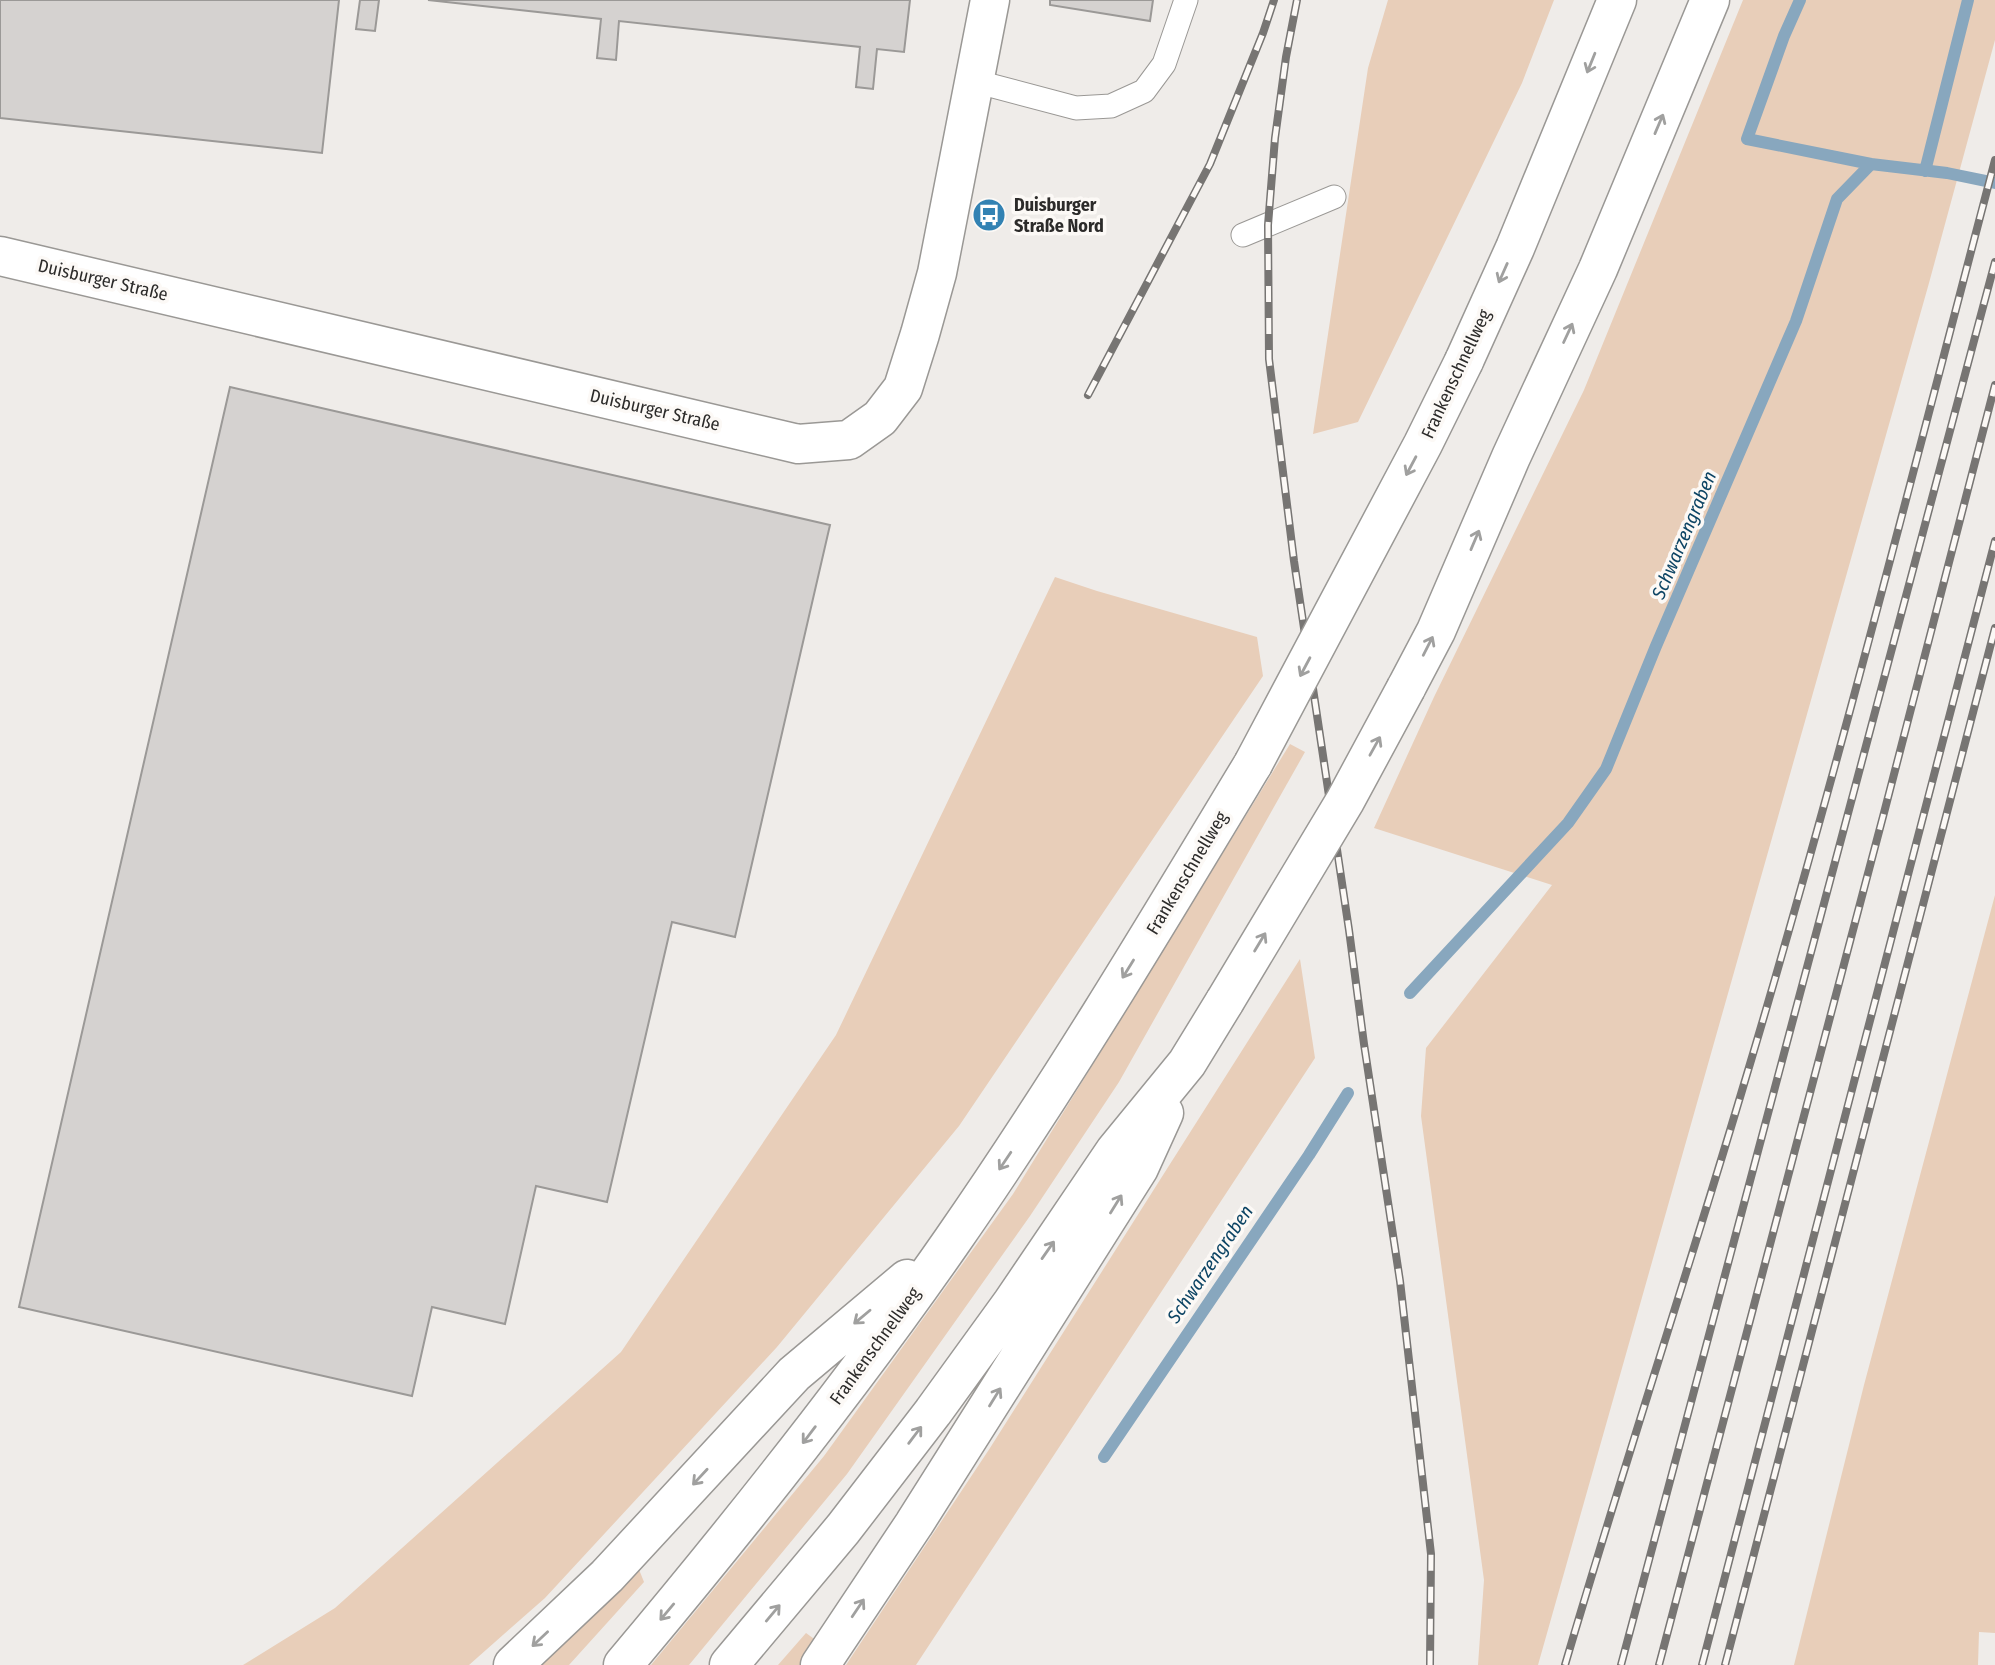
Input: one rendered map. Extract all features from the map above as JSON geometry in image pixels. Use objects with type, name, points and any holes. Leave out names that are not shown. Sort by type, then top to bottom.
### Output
[{"type":"main road","name":"Duisburger Straße","points":[[0,256],[798,444],[849,440],[880,418],[903,388],[937,273],[990,0]]},
{"type":"main road","name":"Frankenschnellweg","points":[[623,1665],[804,1442],[951,1242],[1059,1080],[1253,764],[1464,361],[1515,248],[1617,0]]},
{"type":"main road","points":[[729,1665],[896,1461],[1012,1303],[1115,1151],[1186,1063],[1351,789],[1448,603],[1511,457],[1598,269],[1710,0]]},
{"type":"main road","points":[[820,1665],[914,1524],[1139,1168],[1186,1063]]},
{"type":"main road","points":[[513,1665],[607,1576],[794,1374],[951,1242]]},
{"type":"lane","points":[[974,81],[1076,108],[1111,106],[1144,91],[1164,64],[1186,0]]},
{"type":"lane","points":[[1243,235],[1334,197]]},
{"type":"shaded area","points":[[1388,0],[1554,0],[1522,83],[1358,422],[1313,434],[1368,68]]},
{"type":"shaded area","points":[[1743,0],[1995,0],[1995,40],[1929,283],[1538,1665],[1478,1665],[1484,1580],[1421,1116],[1426,1048],[1552,885],[1374,828],[1434,697],[1584,390]]},
{"type":"shaded area","points":[[1055,577],[1257,637],[1263,676],[959,1126],[777,1347],[545,1598],[469,1665],[243,1665],[335,1608],[621,1352],[836,1035]]},
{"type":"shaded area","points":[[1290,744],[1305,752],[1119,1082],[1030,1216],[847,1474],[689,1665],[651,1665],[824,1456],[1013,1194]]},
{"type":"shaded area","points":[[1995,895],[1995,1633],[1979,1632],[1978,1665],[1794,1665],[1864,1385]]},
{"type":"shaded area","points":[[1300,959],[1315,1058],[916,1665],[846,1665],[990,1448]]},
{"type":"shaded area","points":[[638,1567],[644,1582],[569,1665],[536,1665]]},
{"type":"shaded area","points":[[806,1633],[817,1641],[800,1665],[778,1665]]},
{"type":"building","points":[[0,0],[339,0],[322,153],[0,118]]},
{"type":"building","points":[[360,0],[379,0],[375,31],[356,29]]},
{"type":"building","points":[[428,0],[910,0],[904,52],[877,49],[873,89],[856,87],[860,47],[619,21],[616,60],[597,58],[601,19]]},
{"type":"building","points":[[1050,0],[1153,0],[1150,21],[1050,5]]},
{"type":"building","points":[[230,387],[830,525],[735,937],[672,922],[607,1202],[536,1186],[505,1324],[432,1307],[412,1396],[19,1307]]},
{"type":"waterway","points":[[1800,0],[1784,36],[1747,139],[1871,164]]},
{"type":"waterway","points":[[1925,171],[1968,0]]},
{"type":"waterway","name":"Schwarzengraben","points":[[1410,993],[1568,823],[1606,769],[1796,321],[1837,199],[1871,164],[1947,173],[1995,183]]},
{"type":"waterway","name":"Schwarzengraben","points":[[1104,1457],[1309,1155],[1348,1093]]},
{"type":"railway","points":[[1088,395],[1210,164],[1274,0]]},
{"type":"railway","points":[[1297,0],[1275,138],[1268,225],[1269,359],[1294,561],[1400,1281],[1431,1554],[1430,1665]]},
{"type":"railway","points":[[1565,1665],[1775,978],[1872,628],[1995,160]]},
{"type":"railway","points":[[1621,1665],[1995,262]]},
{"type":"railway","points":[[1659,1665],[1995,385]]},
{"type":"railway","points":[[1702,1665],[1995,541]]},
{"type":"railway","points":[[1725,1665],[1995,628]]},
{"type":"place","name":"Duisburger Straße Nord","points":[[989,215]]}]
